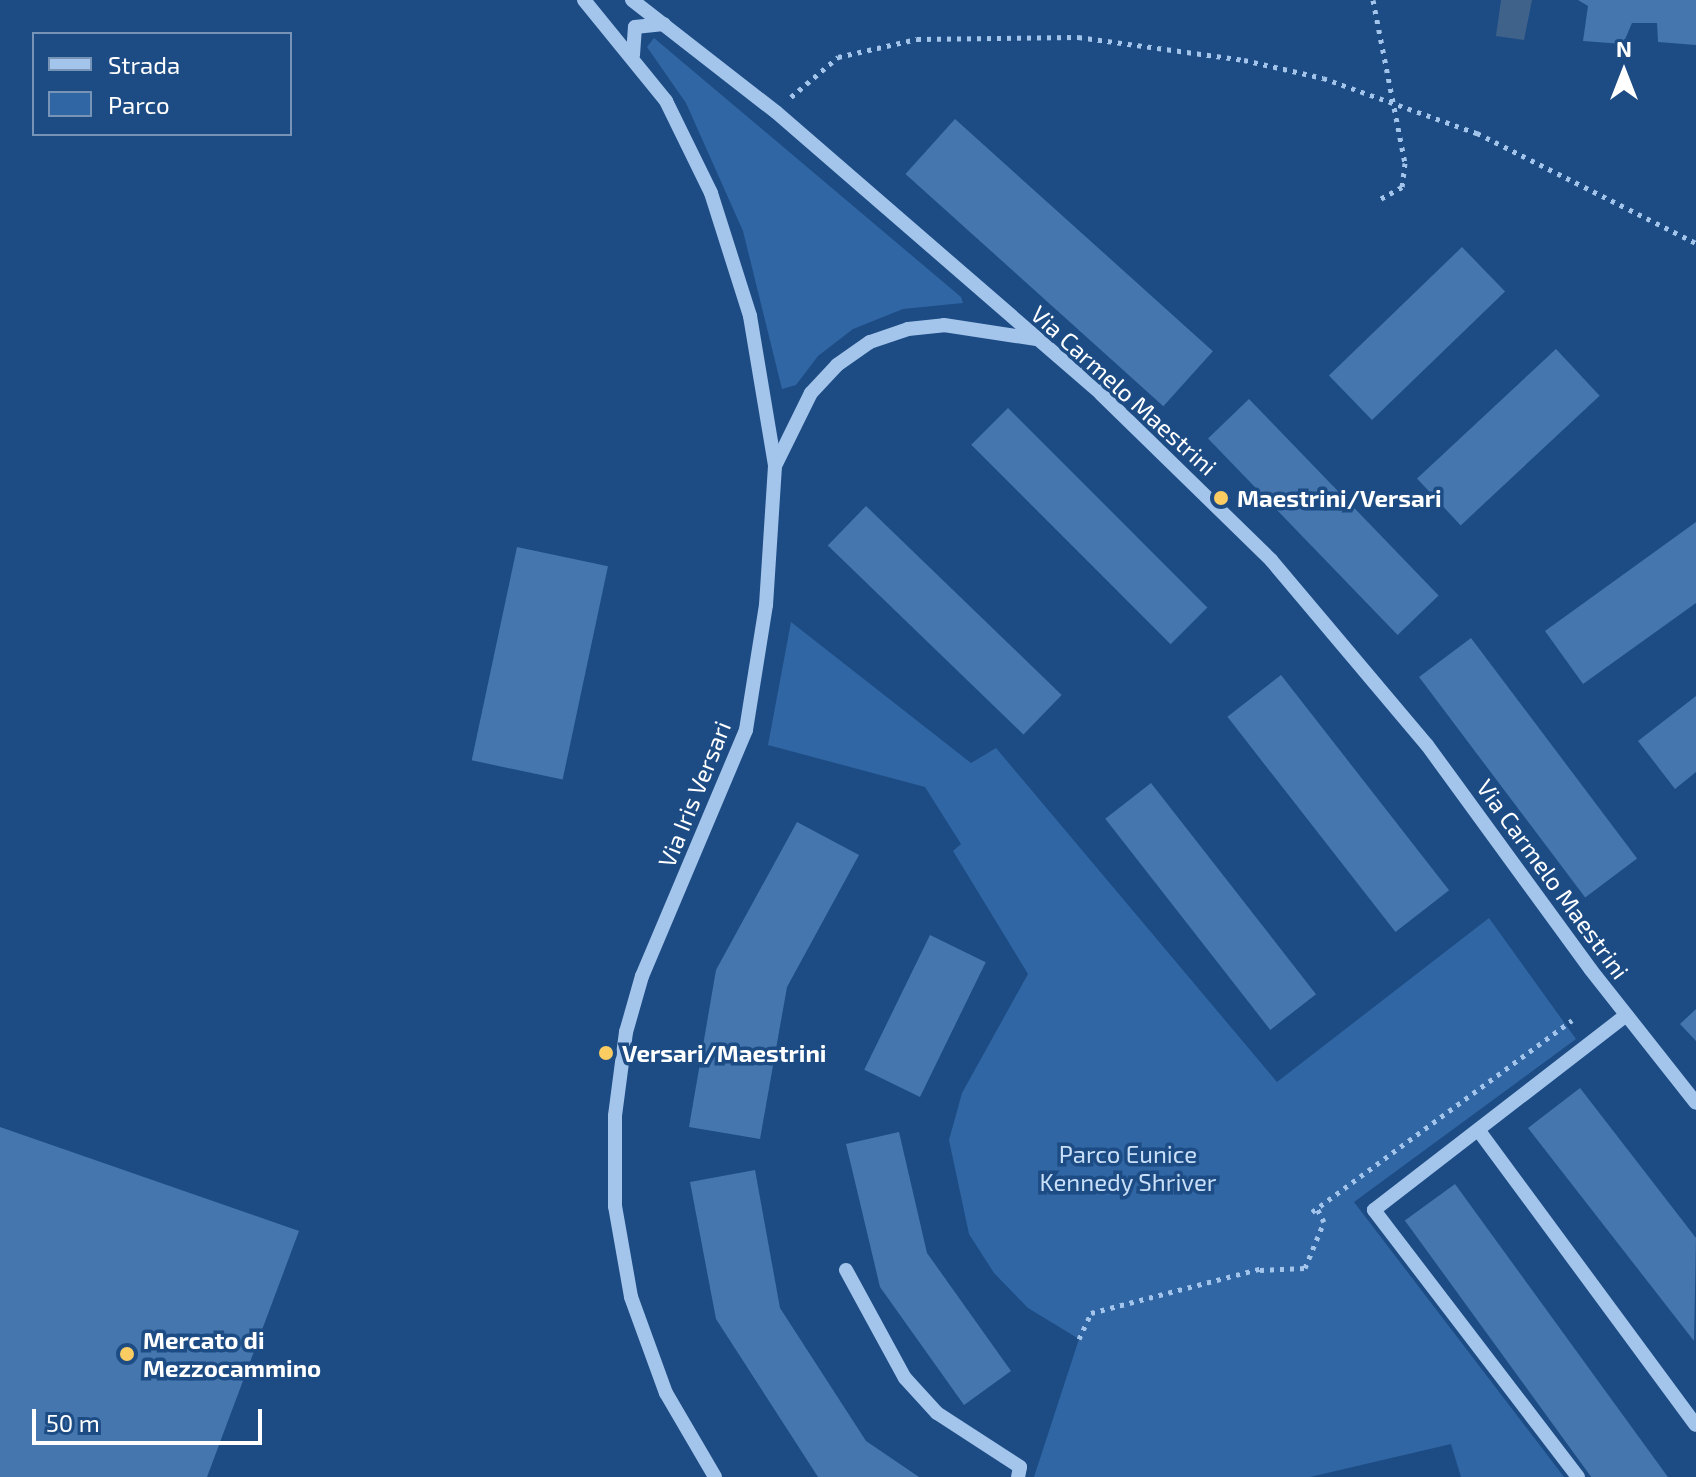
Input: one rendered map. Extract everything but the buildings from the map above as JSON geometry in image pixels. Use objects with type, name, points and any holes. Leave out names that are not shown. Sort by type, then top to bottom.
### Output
[{"type":"street","name":"Via Iris Versari","points":[[584,0],[633,55],[677,120],[731,245],[750,316],[775,466],[766,605],[746,730],[642,976],[626,1032],[615,1116],[615,1206],[631,1297],[666,1393],[715,1477]]},
{"type":"street","name":"Via Carmelo Maestrini","points":[[632,0],[776,112],[1039,340],[1157,446],[1314,607],[1437,758],[1625,1016],[1696,1103]]},
{"type":"street","points":[[633,55],[635,27],[665,24]]},
{"type":"street","points":[[775,466],[811,393],[837,365],[870,342],[908,329],[944,325],[981,327],[1039,340]]},
{"type":"street","points":[[1578,1477],[1374,1210],[1625,1016]]},
{"type":"street","points":[[1479,1131],[1696,1425]]},
{"type":"street","points":[[846,1270],[905,1378],[937,1413],[1020,1467],[1018,1477]]},
{"type":"path","points":[[1373,0],[1404,173],[1402,187],[1377,201]]},
{"type":"path","points":[[776,112],[838,57],[917,39],[1019,34],[1244,60],[1390,100],[1477,133],[1696,243]]},
{"type":"path","points":[[1252,1271],[1305,1268],[1324,1222],[1314,1210],[1572,1020]]},
{"type":"path","points":[[1079,1339],[1091,1313],[1262,1268]]},
{"type":"green space","points":[[654,38],[961,297],[963,303],[903,309],[853,329],[818,356],[796,385],[782,389],[743,231],[686,103],[647,47]]},
{"type":"green space","name":"Parco Eunice Kennedy Shriver","points":[[791,622],[971,763],[996,748],[1277,1082],[1489,918],[1576,1039],[1354,1202],[1564,1477],[1461,1477],[1451,1444],[1310,1477],[1034,1477],[1079,1339],[1028,1308],[994,1273],[969,1234],[949,1140],[962,1093],[1028,974],[953,851],[961,844],[925,787],[768,745]]},
{"type":"shaded area","points":[[1501,0],[1532,0],[1524,40],[1496,36]]},
{"type":"place","name":"Maestrini/Versari","points":[[1221,498]]},
{"type":"place","name":"Versari/Maestrini","points":[[606,1053]]},
{"type":"place","name":"Mercato di Mezzocammino","points":[[127,1354]]}]
